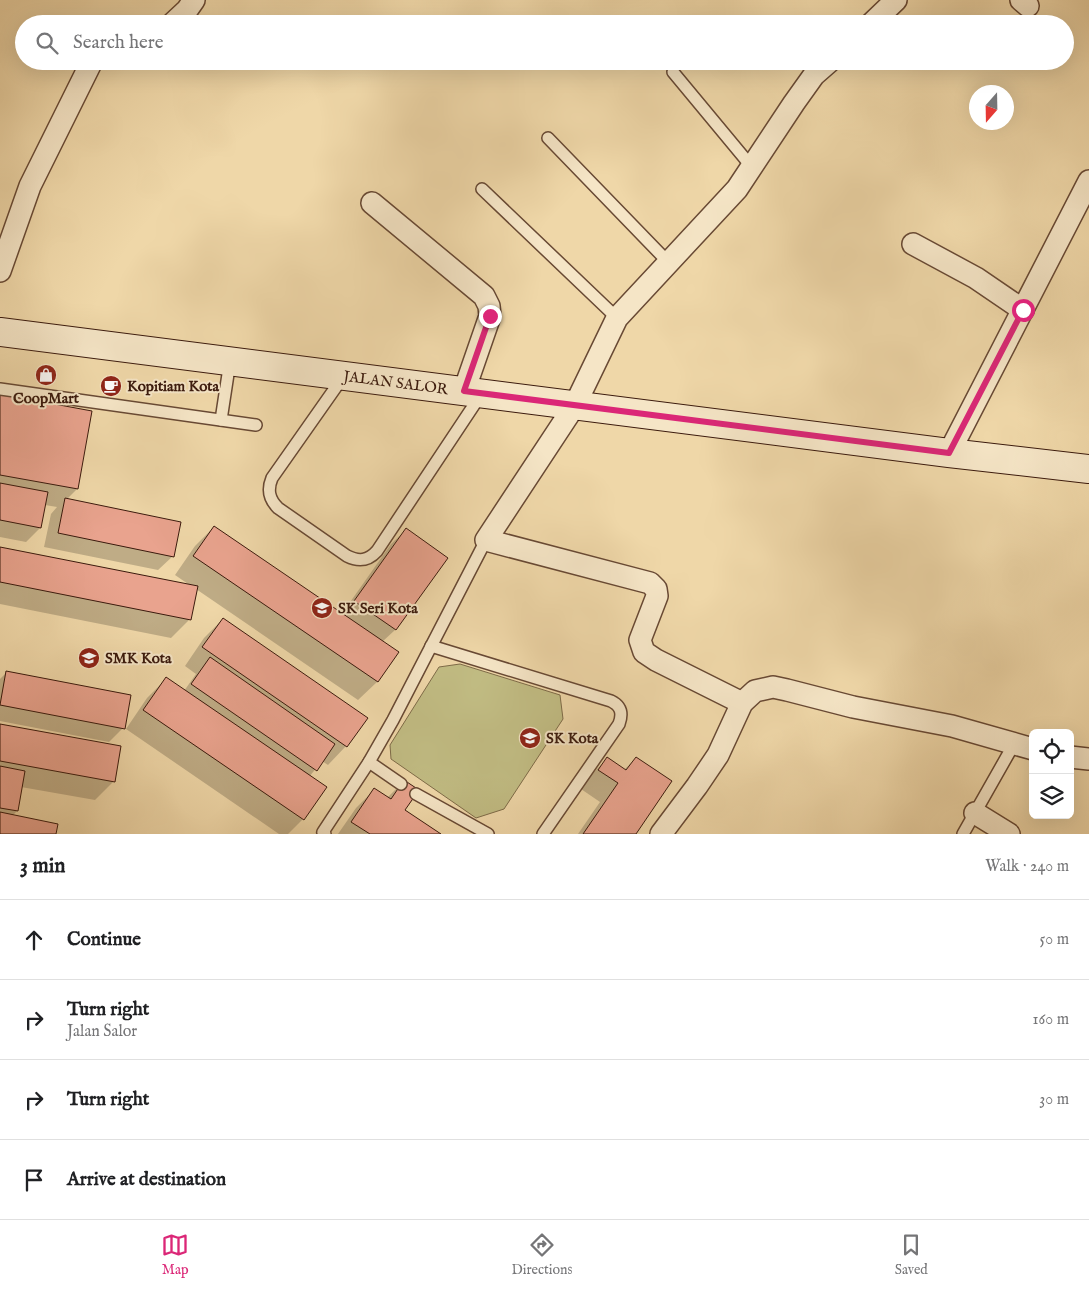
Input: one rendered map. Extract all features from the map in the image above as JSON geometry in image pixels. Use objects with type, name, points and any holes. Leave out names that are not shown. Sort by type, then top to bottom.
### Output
[{"type":"main road","name":"JALAN SALOR","points":[[0,332],[949,453],[1089,469]]},
{"type":"street","points":[[182,15],[194,0]]},
{"type":"street","points":[[878,15],[888,3]]},
{"type":"street","points":[[0,271],[30,186],[88,70]]},
{"type":"street","points":[[742,703],[656,660],[644,652],[640,640],[657,596],[656,589],[650,583],[486,540],[575,405],[617,318],[737,189],[799,96],[820,70]]},
{"type":"street","points":[[949,453],[1089,181]]},
{"type":"street","points":[[372,203],[484,296],[489,306],[490,316],[473,392]]},
{"type":"street","points":[[913,244],[976,278],[1023,310]]},
{"type":"street","points":[[661,834],[718,755],[742,703],[755,691],[773,687],[853,707],[952,726],[1023,746]]},
{"type":"street","points":[[1074,757],[1089,759]]},
{"type":"street","points":[[975,813],[1008,834]]},
{"type":"lane","points":[[673,72],[751,166]]},
{"type":"lane","points":[[548,138],[669,263]]},
{"type":"lane","points":[[482,189],[617,318]]},
{"type":"lane","points":[[221,420],[230,361]]},
{"type":"lane","points":[[344,376],[272,478],[269,494],[272,502],[278,508],[355,560],[371,557],[377,551],[473,392]]},
{"type":"lane","points":[[0,389],[256,425]]},
{"type":"lane","points":[[325,834],[323,832],[393,720],[486,540]]},
{"type":"lane","points":[[431,646],[611,701],[617,704],[621,710],[622,717],[619,724],[543,834]]},
{"type":"lane","points":[[963,834],[975,813],[1023,746]]},
{"type":"lane","points":[[368,762],[401,784]]},
{"type":"lane","points":[[416,794],[488,834]]},
{"type":"shaded area","points":[[460,664],[560,695],[563,719],[504,809],[476,818],[391,759],[390,745],[439,667]]},
{"type":"building","points":[[0,394],[92,411],[78,489],[0,475]]},
{"type":"building","points":[[0,483],[48,492],[41,528],[0,520]]},
{"type":"building","points":[[65,498],[181,522],[174,557],[58,533]]},
{"type":"building","points":[[214,526],[399,652],[378,682],[193,556]]},
{"type":"building","points":[[406,528],[448,558],[396,630],[354,601]]},
{"type":"building","points":[[0,547],[198,586],[191,620],[0,582]]},
{"type":"building","points":[[223,618],[368,718],[347,747],[202,647]]},
{"type":"building","points":[[210,657],[335,744],[317,771],[191,684]]},
{"type":"building","points":[[6,671],[131,695],[125,729],[0,705]]},
{"type":"building","points":[[166,677],[327,787],[304,820],[143,710]]},
{"type":"building","points":[[0,724],[121,746],[115,782],[0,761]]},
{"type":"building","points":[[607,757],[626,770],[636,757],[672,781],[636,834],[583,834],[618,783],[598,770]]},
{"type":"building","points":[[0,766],[25,771],[18,811],[0,808]]},
{"type":"building","points":[[404,780],[419,790],[405,810],[441,834],[370,834],[351,822],[374,788],[391,799]]},
{"type":"building","points":[[0,812],[58,824],[56,834],[0,834]]},
{"type":"place","name":"CoopMart","points":[[46,375]]},
{"type":"place","name":"Kopitiam Kota","points":[[111,386]]},
{"type":"place","name":"SK Seri Kota","points":[[322,608]]},
{"type":"place","name":"SMK Kota","points":[[89,658]]},
{"type":"place","name":"SK Kota","points":[[530,738]]},
{"type":"route","points":[[490,316],[464,391],[949,453],[1023,310]]}]
